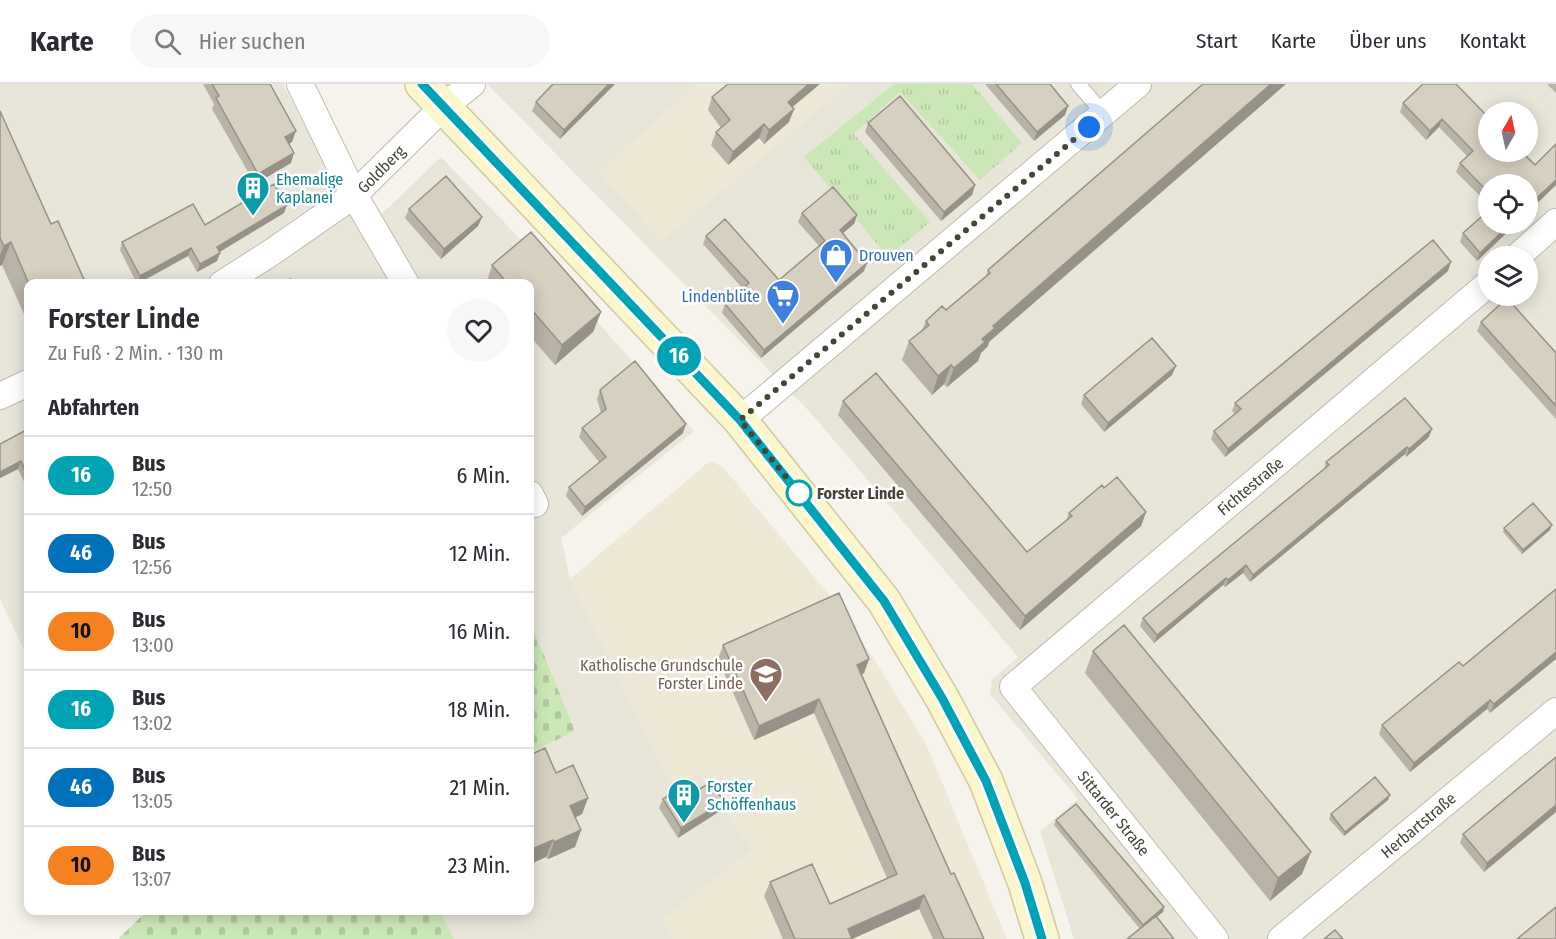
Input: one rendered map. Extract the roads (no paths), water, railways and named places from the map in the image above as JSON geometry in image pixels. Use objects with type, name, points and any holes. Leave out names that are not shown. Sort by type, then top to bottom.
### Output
[{"type":"main road","points":[[433,95],[740,420],[884,601],[942,698],[986,781],[1025,883],[1042,939]]},
{"type":"street","points":[[300,84],[354,195],[403,279]]},
{"type":"street","name":"Goldberg","points":[[230,279],[354,195],[433,95],[472,84]]},
{"type":"street","points":[[740,420],[1138,84]]},
{"type":"street","points":[[1529,246],[1556,222]]},
{"type":"street","name":"Fichtestraße","points":[[1013,687],[1478,292]]},
{"type":"street","points":[[0,396],[24,385]]},
{"type":"street","name":"Sittarder Straße","points":[[1013,687],[1215,939]]},
{"type":"street","name":"Herbartstraße","points":[[1281,939],[1556,711]]},
{"type":"lane","points":[[1078,84],[1104,114]]},
{"type":"place","name":"Ehemalige Kaplanei","points":[[253,217]]},
{"type":"place","name":"Drouven","points":[[836,284]]},
{"type":"place","name":"Lindenblüte","points":[[783,325]]},
{"type":"place","name":"Forster Linde","points":[[799,493]]},
{"type":"place","name":"Katholische Grundschule Forster Linde","points":[[766,703]]},
{"type":"place","name":"Forster Schöffenhaus","points":[[684,824]]}]
